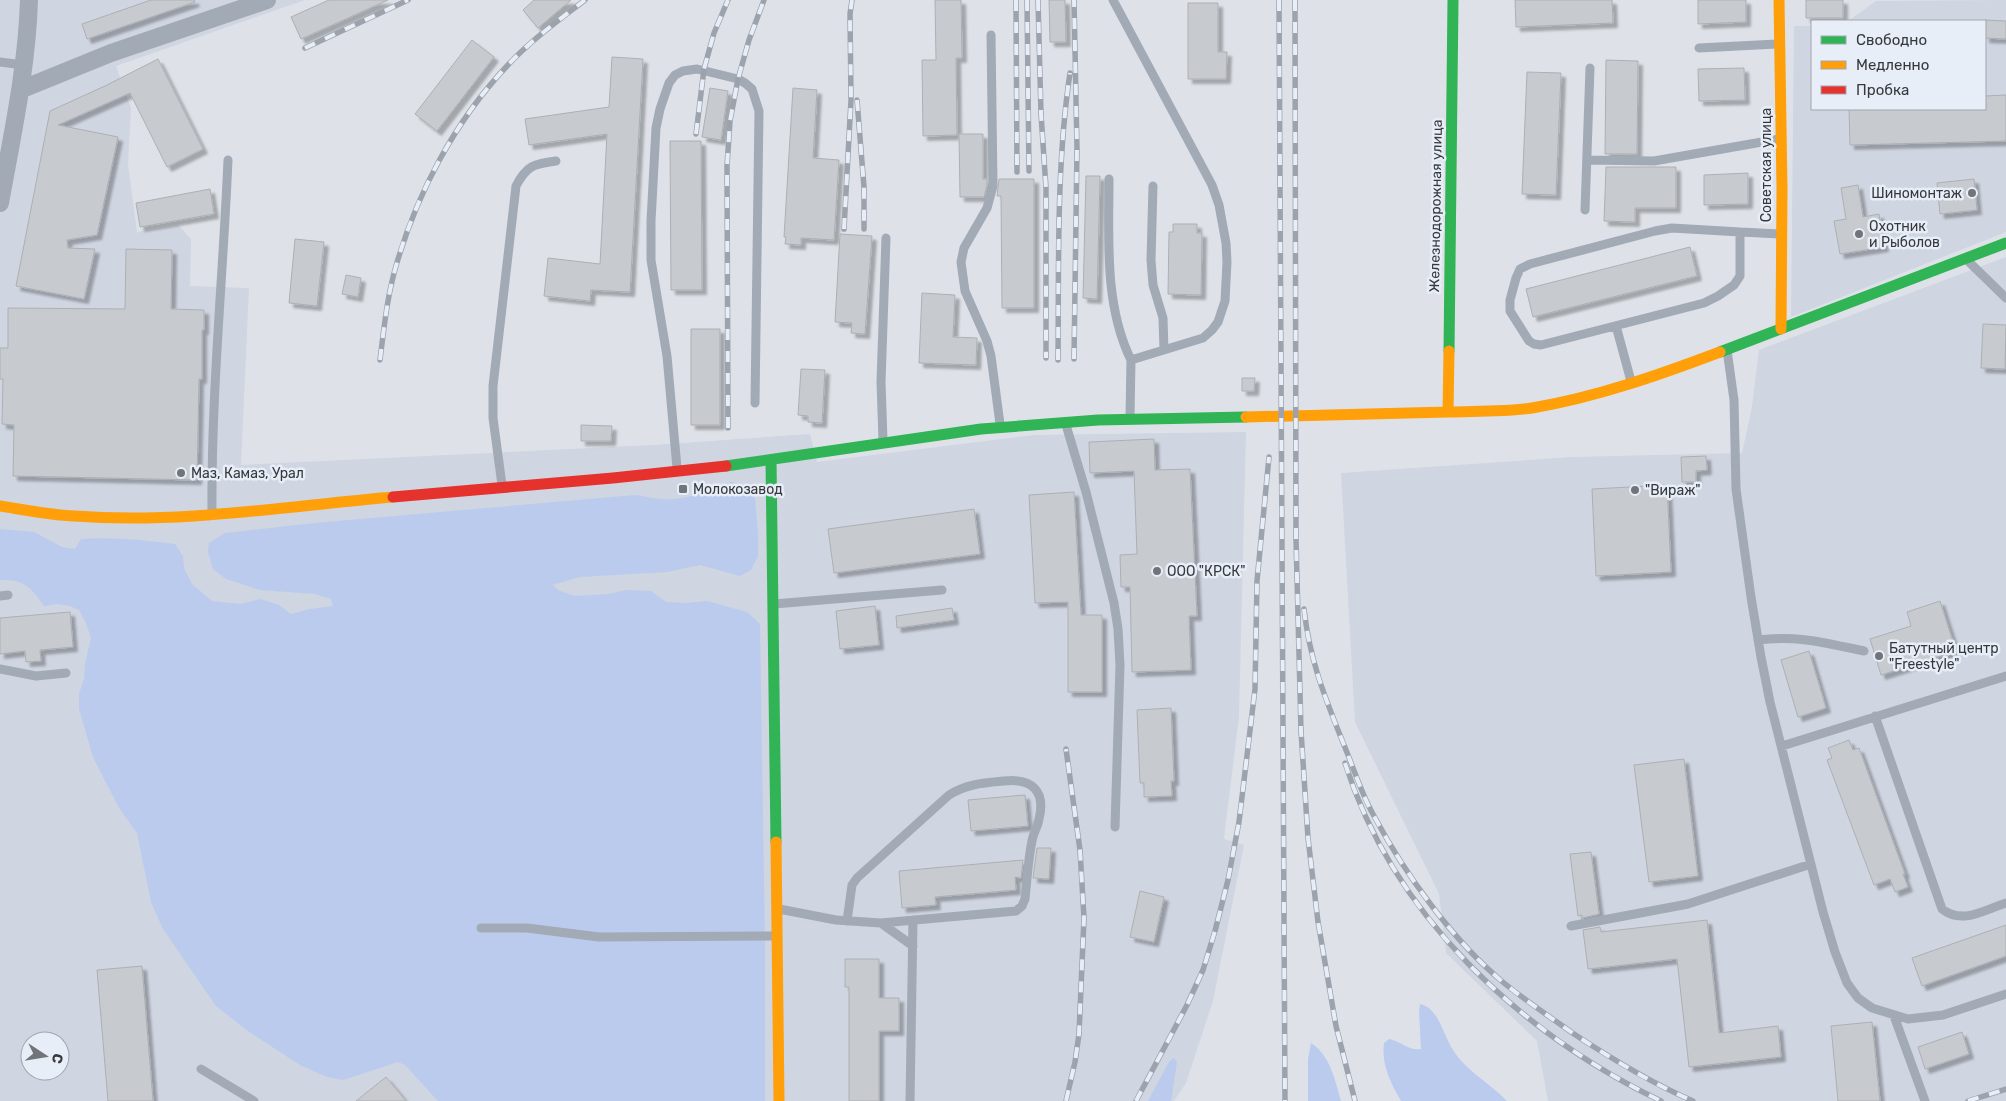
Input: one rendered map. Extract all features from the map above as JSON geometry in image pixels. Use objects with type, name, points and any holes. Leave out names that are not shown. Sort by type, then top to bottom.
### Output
[{"type":"main road","name":"Железнодорожная улица","points":[[1448,412],[1453,0]]},
{"type":"main road","name":"Советская улица","points":[[1779,0],[1782,139],[1780,329]]},
{"type":"main road","points":[[0,506],[84,517],[159,517],[678,470],[771,460],[1000,427],[1130,419],[1334,417],[1531,408],[1556,404],[1663,373],[2006,243]]},
{"type":"main road","points":[[771,460],[779,1101]]},
{"type":"street","points":[[0,203],[20,90],[29,0]]},
{"type":"street","points":[[20,90],[111,53],[267,0]]},
{"type":"lane","points":[[1113,0],[1212,185],[1224,224],[1226,243],[1227,282],[1222,311],[1218,322],[1212,330],[1203,338],[1131,360]]},
{"type":"lane","points":[[991,35],[993,186],[987,208],[964,248],[961,262],[965,291],[987,341],[991,356],[1000,427]]},
{"type":"lane","points":[[1699,48],[1780,43]]},
{"type":"lane","points":[[0,62],[23,65]]},
{"type":"lane","points":[[1586,210],[1590,68]]},
{"type":"lane","points":[[678,470],[668,356],[654,288],[651,260],[651,221],[656,128],[660,109],[669,83],[675,75],[691,69],[704,69],[738,79],[745,83],[752,89],[759,111],[755,403]]},
{"type":"lane","points":[[1587,160],[1654,161],[1782,139]]},
{"type":"lane","points":[[212,513],[212,438],[228,160]]},
{"type":"lane","points":[[502,487],[493,418],[493,386],[516,186],[523,172],[534,164],[556,161]]},
{"type":"lane","points":[[1110,179],[1109,260],[1113,298],[1122,343],[1131,360],[1130,419]]},
{"type":"lane","points":[[1153,186],[1151,260],[1153,285],[1164,318],[1164,350]]},
{"type":"lane","points":[[1740,232],[1740,276],[1734,284],[1704,303],[1541,345],[1529,341],[1510,311],[1510,300],[1516,278],[1520,269],[1530,264],[1664,229],[1740,232],[1782,234]]},
{"type":"lane","points":[[884,443],[881,382],[886,238]]},
{"type":"lane","points":[[1966,259],[2006,298]]},
{"type":"lane","points":[[1616,326],[1632,382]]},
{"type":"lane","points":[[1727,349],[1734,400],[1736,489],[1751,597],[1768,693],[1811,864],[1835,952],[1847,983],[1858,998],[1872,1008],[1908,1019],[1935,1017],[2006,994]]},
{"type":"lane","points":[[1065,422],[1086,492],[1112,594],[1118,629],[1120,665],[1115,827]]},
{"type":"lane","points":[[774,604],[942,590]]},
{"type":"lane","points":[[1758,640],[1788,637],[1809,639],[1864,651]]},
{"type":"lane","points":[[0,669],[36,676],[66,674]]},
{"type":"lane","points":[[1782,746],[2006,676]]},
{"type":"lane","points":[[1875,716],[1942,909],[1951,916],[1965,917],[2006,903]]},
{"type":"lane","points":[[776,909],[817,918],[848,921],[881,923],[1016,911],[1022,906],[1025,899],[1032,839],[1041,810],[1036,789],[1031,784],[1013,780],[975,783],[949,795],[857,878],[852,885],[848,921]]},
{"type":"lane","points":[[1570,926],[1688,904],[1811,864]]},
{"type":"lane","points":[[910,1101],[913,920]]},
{"type":"lane","points":[[881,923],[913,946]]},
{"type":"lane","points":[[481,928],[527,928],[599,937],[776,936]]},
{"type":"lane","points":[[1894,1016],[1925,1101]]},
{"type":"lane","points":[[201,1069],[254,1101]]},
{"type":"shaded area","points":[[0,0],[305,0],[116,66],[131,108],[128,164],[137,232],[178,225],[191,239],[190,286],[249,288],[241,465],[653,445],[810,434],[817,462],[1035,435],[1246,432],[1239,716],[1224,839],[1244,845],[1213,1001],[1186,1083],[1174,1101],[0,1101]]},
{"type":"shaded area","points":[[2006,0],[2006,232],[1791,317],[1794,26],[1811,26],[1811,110],[1986,110],[1986,20],[1849,20],[1876,1]]},
{"type":"shaded area","points":[[2006,257],[2006,1101],[1548,1101],[1537,1041],[1446,953],[1439,894],[1355,722],[1341,473],[1571,457],[1742,453],[1752,407],[1759,350]]},
{"type":"shaded area","points":[[731,482],[749,488],[755,499],[758,556],[751,570],[740,576],[700,565],[667,572],[580,577],[552,585],[560,591],[575,596],[608,594],[626,590],[651,591],[666,602],[707,601],[747,612],[760,624],[765,949],[765,1101],[438,1101],[405,1065],[398,1062],[343,1080],[327,1077],[300,1065],[248,1031],[216,1006],[163,929],[151,902],[137,833],[119,808],[93,757],[79,709],[79,694],[84,679],[85,664],[91,638],[79,610],[57,604],[44,606],[31,589],[21,583],[0,580],[0,529],[34,532],[62,547],[75,549],[81,539],[93,538],[175,544],[183,556],[184,568],[192,584],[212,601],[241,604],[260,599],[279,605],[291,614],[333,606],[331,599],[315,594],[260,590],[226,579],[213,569],[208,552],[209,543],[225,533],[315,523],[635,495],[660,499],[681,498]]},
{"type":"shaded area","points":[[1420,1004],[1432,1011],[1436,1016],[1449,1044],[1458,1057],[1471,1071],[1507,1101],[1401,1101],[1390,1081],[1385,1066],[1384,1043],[1389,1039],[1412,1049],[1421,1049]]},
{"type":"shaded area","points":[[1311,1043],[1323,1054],[1327,1061],[1341,1101],[1308,1101],[1308,1059]]},
{"type":"shaded area","points":[[1174,1058],[1177,1062],[1171,1101],[1148,1101],[1169,1062]]},
{"type":"building","points":[[151,0],[194,0],[195,2],[87,39],[82,24]]},
{"type":"building","points":[[329,0],[388,0],[301,39],[291,17]]},
{"type":"building","points":[[534,0],[571,0],[538,28],[523,10]]},
{"type":"building","points":[[935,0],[961,0],[962,58],[956,58],[957,135],[923,136],[922,60],[936,60]]},
{"type":"building","points":[[1049,0],[1065,0],[1066,42],[1050,42]]},
{"type":"building","points":[[1515,0],[1612,0],[1613,23],[1516,27]]},
{"type":"building","points":[[1698,0],[1746,0],[1746,22],[1698,24]]},
{"type":"building","points":[[1806,0],[1843,0],[1843,18],[1806,18]]},
{"type":"building","points":[[1188,3],[1218,3],[1218,52],[1227,52],[1226,79],[1188,79]]},
{"type":"building","points":[[1986,20],[2006,21],[2006,39],[1986,38]]},
{"type":"building","points":[[472,40],[494,57],[437,131],[415,114]]},
{"type":"building","points":[[612,57],[643,59],[630,292],[591,290],[590,301],[544,296],[548,258],[600,264],[607,134],[529,145],[525,119],[609,107]]},
{"type":"building","points":[[158,59],[203,149],[167,167],[130,93],[58,125],[118,137],[97,235],[67,240],[68,248],[95,249],[84,299],[16,286],[50,111]]},
{"type":"building","points":[[1606,60],[1638,61],[1637,154],[1605,154]]},
{"type":"building","points":[[1744,68],[1745,100],[1699,101],[1698,69]]},
{"type":"building","points":[[1527,72],[1561,73],[1556,195],[1522,194]]},
{"type":"building","points":[[710,88],[728,91],[721,140],[702,137]]},
{"type":"building","points":[[793,88],[817,90],[813,158],[839,160],[834,240],[801,238],[801,245],[785,244]]},
{"type":"building","points":[[2006,95],[2006,141],[1850,145],[1849,110],[1986,110],[1986,96]]},
{"type":"building","points":[[959,134],[983,134],[983,179],[987,179],[984,197],[960,197]]},
{"type":"building","points":[[670,141],[701,141],[702,290],[671,290]]},
{"type":"building","points":[[1606,167],[1676,167],[1676,208],[1635,208],[1635,222],[1604,221]]},
{"type":"building","points":[[1748,173],[1748,204],[1704,205],[1704,175]]},
{"type":"building","points":[[1086,176],[1100,176],[1097,299],[1083,298]]},
{"type":"building","points":[[999,179],[1034,179],[1034,308],[1002,308],[1001,196],[997,196]]},
{"type":"building","points":[[1974,179],[1977,210],[1940,214],[1937,183]]},
{"type":"building","name":"Охотник и Рыболов","points":[[1858,185],[1863,217],[1879,214],[1884,247],[1840,254],[1834,221],[1846,219],[1841,188]]},
{"type":"building","points":[[210,189],[214,214],[140,227],[136,203]]},
{"type":"building","points":[[1173,224],[1197,224],[1197,233],[1202,233],[1201,295],[1168,294],[1169,232],[1173,232]]},
{"type":"building","points":[[840,234],[872,236],[865,334],[851,333],[852,323],[835,322]]},
{"type":"building","points":[[295,239],[324,242],[317,306],[289,303]]},
{"type":"building","points":[[1690,247],[1697,276],[1533,317],[1526,289]]},
{"type":"building","points":[[126,249],[172,250],[171,309],[204,310],[202,379],[199,379],[197,480],[13,476],[14,425],[2,424],[3,379],[0,379],[0,348],[8,348],[8,308],[125,309]]},
{"type":"building","points":[[346,275],[361,278],[358,297],[342,294]]},
{"type":"building","points":[[922,293],[955,295],[953,337],[977,338],[976,365],[919,363]]},
{"type":"building","points":[[1983,324],[2006,325],[2005,369],[1981,368]]},
{"type":"building","points":[[691,329],[720,329],[720,425],[691,425]]},
{"type":"building","points":[[801,369],[825,370],[822,423],[808,422],[808,416],[798,415]]},
{"type":"building","points":[[1242,378],[1255,378],[1254,391],[1242,391]]},
{"type":"building","points":[[581,425],[612,426],[611,441],[581,441]]},
{"type":"building","points":[[1154,439],[1155,470],[1190,469],[1197,616],[1189,616],[1191,670],[1132,672],[1130,587],[1121,587],[1120,555],[1137,554],[1134,471],[1090,473],[1089,442]]},
{"type":"building","points":[[1706,456],[1707,470],[1696,471],[1696,482],[1682,482],[1681,457]]},
{"type":"building","points":[[1667,485],[1671,572],[1596,576],[1592,489]]},
{"type":"building","points":[[1074,492],[1081,615],[1102,615],[1102,692],[1068,692],[1068,602],[1035,603],[1029,495]]},
{"type":"building","points":[[974,509],[980,554],[834,573],[828,529]]},
{"type":"building","points":[[1940,601],[1956,651],[1881,675],[1870,639],[1911,626],[1907,612]]},
{"type":"building","points":[[875,606],[879,645],[840,649],[836,611]]},
{"type":"building","points":[[952,608],[954,620],[897,628],[896,616]]},
{"type":"building","points":[[70,612],[73,647],[40,650],[41,661],[26,662],[25,651],[0,654],[0,618]]},
{"type":"building","points":[[1809,651],[1826,708],[1798,717],[1781,660]]},
{"type":"building","points":[[1171,708],[1174,781],[1171,781],[1172,796],[1144,797],[1144,783],[1140,783],[1137,710]]},
{"type":"building","points":[[1849,740],[1853,750],[1859,748],[1905,874],[1903,874],[1908,887],[1895,892],[1890,879],[1874,885],[1827,760],[1832,758],[1828,748]]},
{"type":"building","points":[[1684,759],[1698,876],[1649,882],[1634,765]]},
{"type":"building","points":[[1025,795],[1028,826],[971,831],[968,800]]},
{"type":"building","points":[[1037,848],[1051,848],[1049,879],[1033,878]]},
{"type":"building","points":[[1591,852],[1599,914],[1582,918],[1582,915],[1578,916],[1570,854]]},
{"type":"building","points":[[1023,860],[1021,878],[1015,877],[1016,890],[935,897],[936,905],[902,908],[899,871]]},
{"type":"building","points":[[1140,891],[1164,897],[1154,942],[1130,937]]},
{"type":"building","points":[[1707,920],[1719,1033],[1778,1026],[1781,1057],[1689,1067],[1677,959],[1588,969],[1583,930],[1600,927],[1601,932]]},
{"type":"building","points":[[2006,925],[2006,956],[1922,986],[1912,958]]},
{"type":"building","points":[[845,959],[879,959],[879,998],[899,998],[899,1031],[879,1031],[879,1101],[849,1101],[849,987],[845,987]]},
{"type":"building","points":[[142,966],[153,1101],[108,1101],[97,970]]},
{"type":"building","points":[[1872,1022],[1880,1101],[1838,1101],[1831,1026]]},
{"type":"building","points":[[1962,1032],[1969,1054],[1925,1069],[1918,1047]]},
{"type":"building","points":[[386,1077],[406,1101],[356,1101]]},
{"type":"railway","points":[[305,48],[408,0]]},
{"type":"railway","points":[[380,360],[384,324],[396,266],[415,212],[440,159],[471,110],[507,66],[535,39],[585,0]]},
{"type":"railway","points":[[696,134],[704,69],[714,33],[728,0]]},
{"type":"railway","points":[[728,428],[727,166],[730,121],[738,79],[749,40],[764,0]]},
{"type":"railway","points":[[844,229],[851,100],[850,14],[852,0]]},
{"type":"railway","points":[[1016,0],[1017,172]]},
{"type":"railway","points":[[1027,0],[1029,171]]},
{"type":"railway","points":[[1038,0],[1041,114],[1046,188],[1046,358]]},
{"type":"railway","points":[[1074,0],[1077,149],[1074,359]]},
{"type":"railway","points":[[1279,0],[1285,1101]]},
{"type":"railway","points":[[1295,0],[1296,539],[1301,731],[1308,838],[1318,922],[1336,1026],[1355,1101]]},
{"type":"railway","points":[[1058,360],[1060,180],[1070,73]]},
{"type":"railway","points":[[857,100],[864,187],[864,229]]},
{"type":"railway","points":[[1136,1101],[1187,1005],[1203,970],[1228,880],[1239,822],[1255,689],[1257,581],[1269,457]]},
{"type":"railway","points":[[1304,609],[1310,647],[1320,681],[1362,792],[1400,861],[1432,906],[1485,966],[1521,996],[1574,1034],[1617,1061],[1693,1101]]},
{"type":"railway","points":[[1066,749],[1080,850],[1084,918],[1079,1034],[1066,1101]]},
{"type":"railway","points":[[1345,763],[1367,818],[1395,870],[1429,919],[1468,964],[1512,1004],[1559,1041],[1609,1073],[1661,1101]]},
{"type":"railway","points":[[1968,1101],[2006,1089]]},
{"type":"traffic: fast","points":[[1449,351],[1453,0]]},
{"type":"traffic: fast","points":[[1720,352],[2006,243]]},
{"type":"traffic: fast","points":[[726,466],[981,429],[1098,420],[1246,417]]},
{"type":"traffic: fast","points":[[771,460],[776,842]]},
{"type":"traffic: slow","points":[[1779,0],[1782,189],[1781,329]]},
{"type":"traffic: slow","points":[[1246,417],[1448,412],[1449,351]]},
{"type":"traffic: slow","points":[[1448,412],[1532,408],[1580,398],[1674,369],[1720,352]]},
{"type":"traffic: slow","points":[[0,506],[66,515],[155,518],[234,513],[393,497]]},
{"type":"traffic: slow","points":[[776,842],[779,1101]]},
{"type":"traffic: jam","points":[[393,497],[726,466]]},
{"type":"place","name":"Шиномонтаж","points":[[1972,193]]},
{"type":"place","name":"Охотник и Рыболов","points":[[1859,234]]},
{"type":"place","name":"Маз, Камаз, Урал","points":[[181,473]]},
{"type":"place","name":"Молокозавод","points":[[683,489]]},
{"type":"place","name":"\"Вираж\"","points":[[1635,490]]},
{"type":"place","name":"ООО \"КРСК\"","points":[[1157,571]]},
{"type":"place","name":"Батутный центр \"Freestyle\"","points":[[1879,656]]}]
